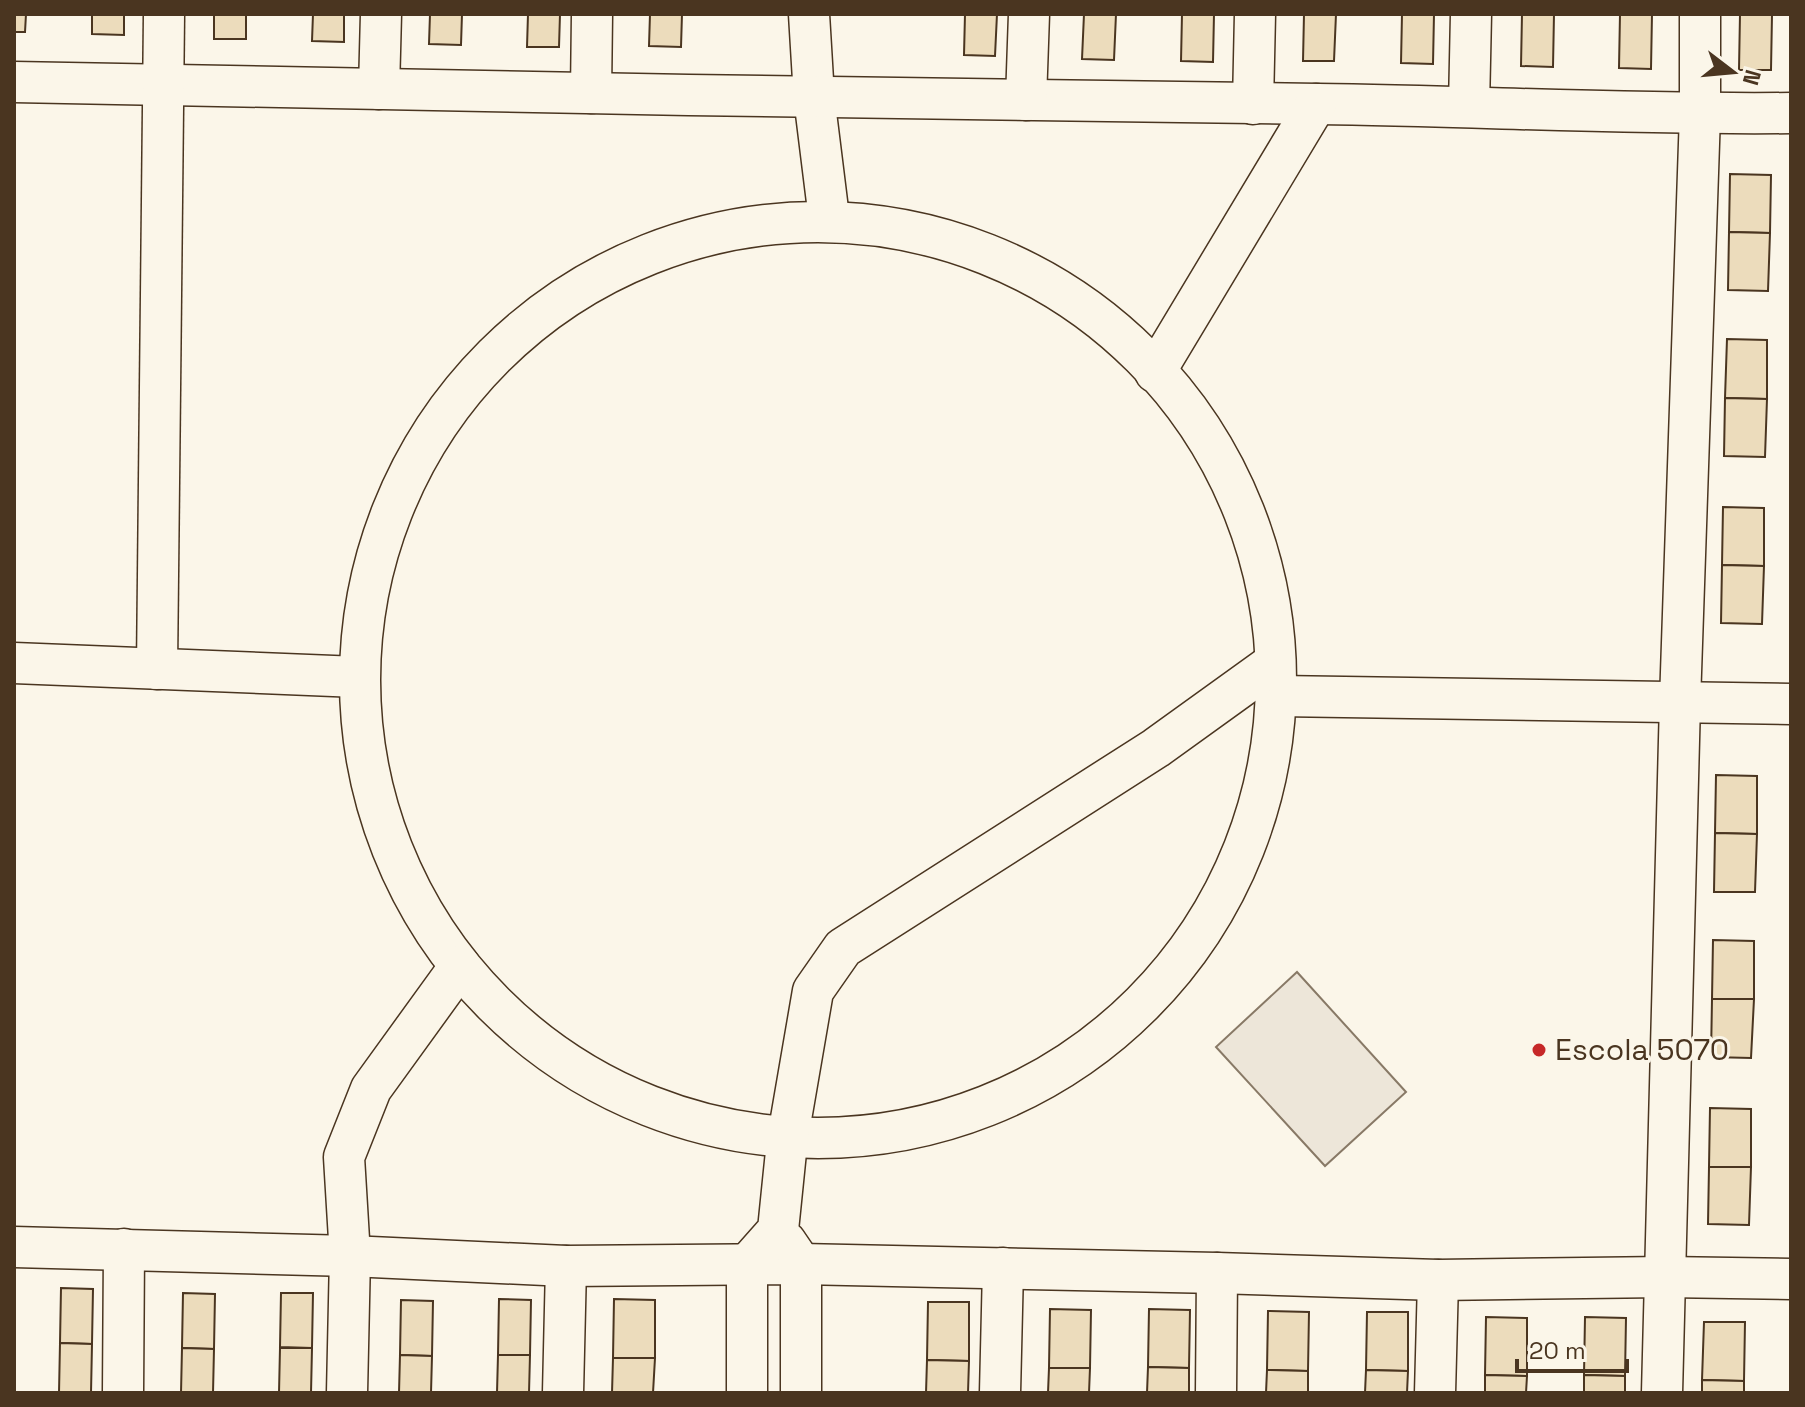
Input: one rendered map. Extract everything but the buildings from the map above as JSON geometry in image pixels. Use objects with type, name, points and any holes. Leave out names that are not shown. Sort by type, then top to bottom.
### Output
[{"type":"street","points":[[157,669],[164,14]]},
{"type":"street","points":[[379,89],[381,14]]},
{"type":"street","points":[[591,93],[592,14]]},
{"type":"street","points":[[809,14],[814,97],[829,218]]},
{"type":"street","points":[[1026,100],[1029,14]]},
{"type":"street","points":[[1253,104],[1255,14]]},
{"type":"street","points":[[1469,106],[1471,14]]},
{"type":"street","points":[[1662,1393],[1680,702],[1700,114],[1700,14]]},
{"type":"street","points":[[14,82],[1469,106],[1700,114],[1791,113]]},
{"type":"street","points":[[1155,372],[1316,104]]},
{"type":"street","points":[[829,218],[972,244],[1099,313],[1155,372],[1199,419],[1261,551],[1276,679],[1249,841],[1177,970],[1068,1068],[933,1128],[787,1142],[652,1113],[531,1043],[437,941],[377,815],[358,677],[382,533],[450,404],[555,302],[685,238],[829,218]]},
{"type":"street","points":[[14,663],[358,677]]},
{"type":"street","points":[[747,1393],[747,1265],[778,1230],[787,1142],[813,991],[843,948],[1156,748],[1276,679],[1680,702],[1791,704]]},
{"type":"street","points":[[347,1393],[350,1256],[344,1157],[371,1089],[460,966]]},
{"type":"street","points":[[778,1230],[801,1264],[801,1393]]},
{"type":"street","points":[[14,1247],[350,1256],[566,1266],[801,1264],[1438,1280],[1791,1279]]},
{"type":"street","points":[[123,1393],[124,1249]]},
{"type":"street","points":[[563,1393],[566,1266]]},
{"type":"street","points":[[1000,1393],[1003,1268]]},
{"type":"street","points":[[1216,1393],[1217,1273]]},
{"type":"street","points":[[1435,1393],[1438,1280]]},
{"type":"shaded area","points":[[1297,972],[1406,1092],[1325,1166],[1216,1047]]},
{"type":"place","name":"Escola 5070","points":[[1539,1050]]}]
